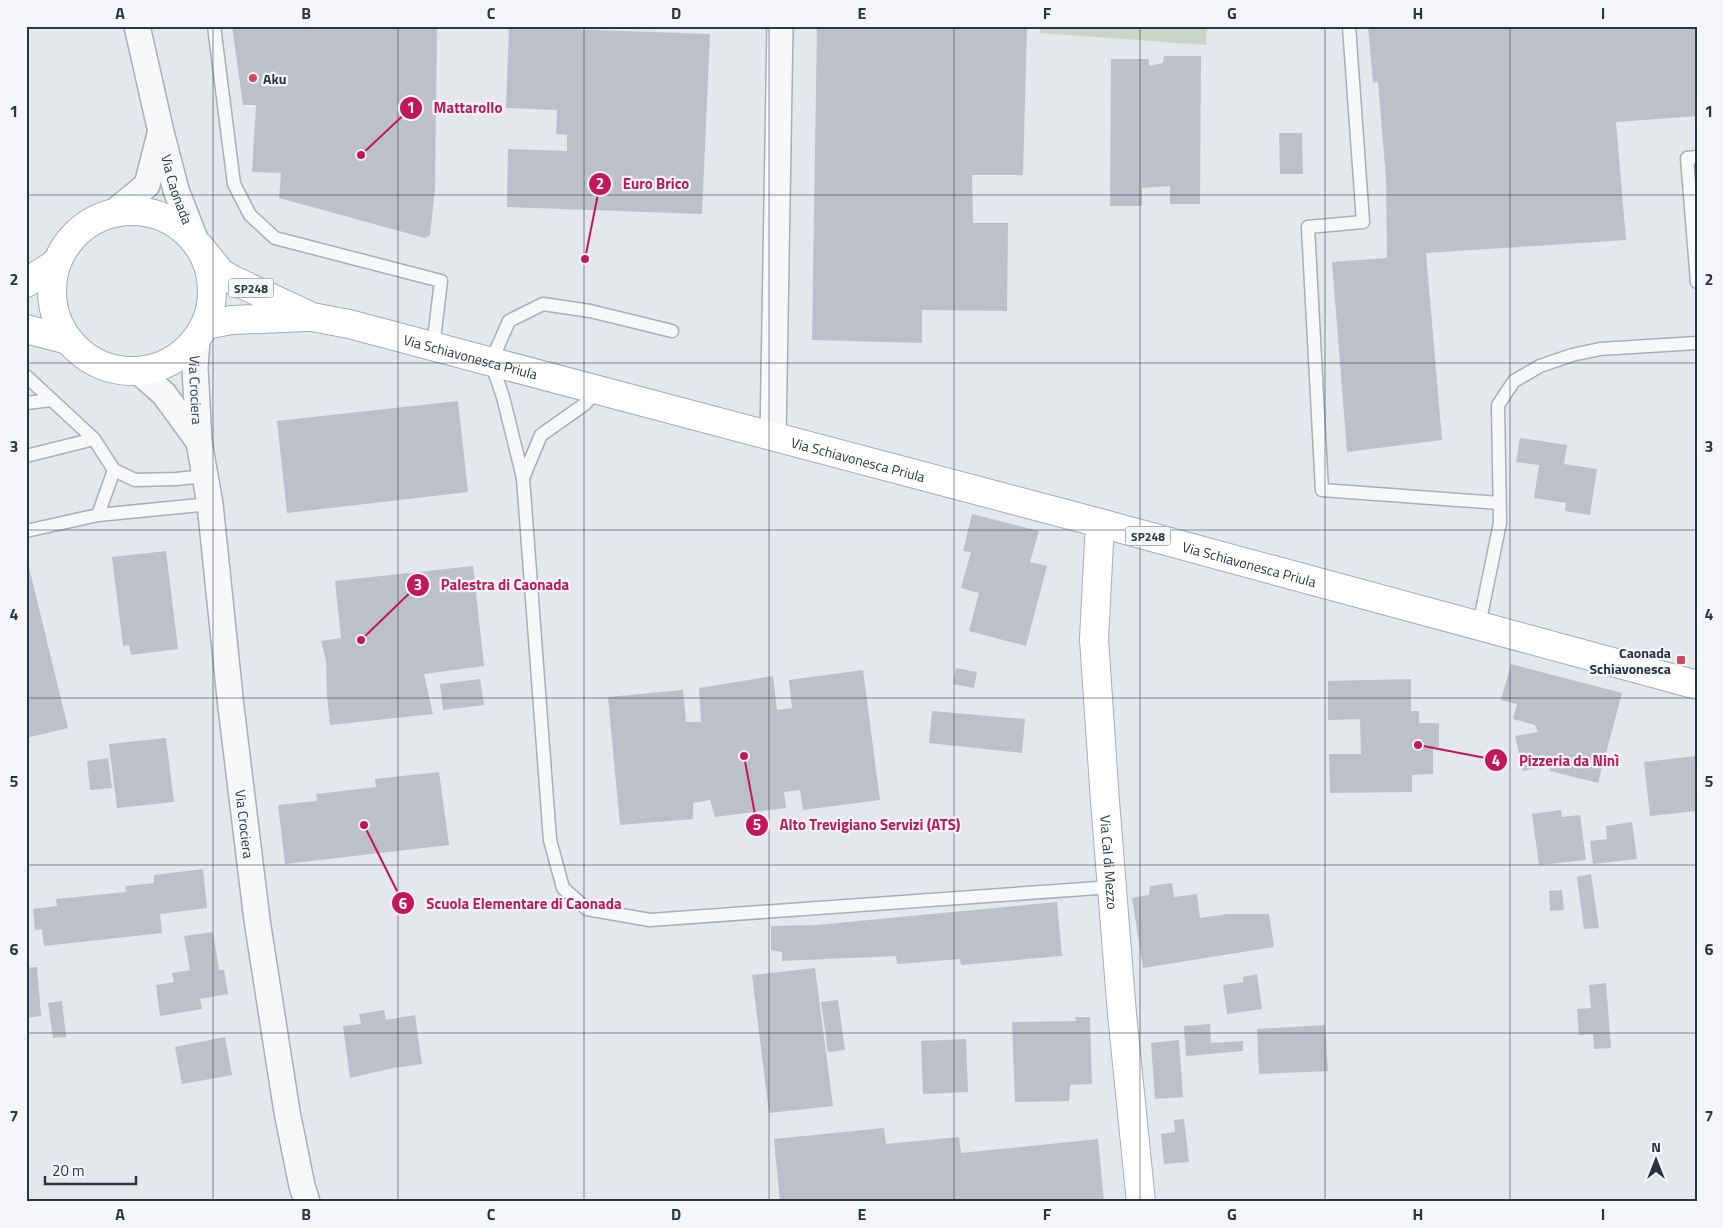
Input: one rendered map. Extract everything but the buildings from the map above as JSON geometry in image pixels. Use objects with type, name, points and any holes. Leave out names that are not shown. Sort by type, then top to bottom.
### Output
[{"type":"main road","points":[[143,211],[160,216],[176,224],[198,246],[209,268],[212,294],[209,315],[201,332],[181,355],[162,366],[138,371],[118,370],[88,359],[68,340],[59,327],[54,312],[51,285],[56,263],[63,248],[75,234],[94,220],[114,212],[143,211]]},
{"type":"main road","name":"Via Schiavonesca Priula","points":[[198,246],[221,273],[312,317]]},
{"type":"main road","points":[[26,283],[56,263]]},
{"type":"main road","name":"Via Schiavonesca Priula","points":[[201,332],[232,320],[312,317],[348,324],[1100,523],[1697,685]]},
{"type":"main road","points":[[26,329],[68,340]]},
{"type":"main road","name":"Via Cal di Mezzo","points":[[1100,523],[1094,639],[1112,887],[1141,1202]]},
{"type":"street","name":"Via Caonada","points":[[138,26],[161,132],[176,190],[198,246]]},
{"type":"street","name":"Via Schiavonesca Priula","points":[[773,437],[780,26]]},
{"type":"street","name":"Via Caonada","points":[[114,212],[147,184],[161,132]]},
{"type":"street","name":"Via Crociera","points":[[201,332],[195,368],[199,442],[210,504],[233,721],[257,920],[287,1112],[307,1202]]},
{"type":"street","name":"Via Crociera","points":[[138,371],[164,394],[199,442]]},
{"type":"lane","points":[[214,26],[234,184],[250,215],[275,238],[441,281],[432,346]]},
{"type":"lane","points":[[1348,26],[1363,222],[1308,227],[1322,490],[1499,504]]},
{"type":"lane","points":[[1697,157],[1688,158],[1697,282]]},
{"type":"lane","points":[[672,331],[590,311],[543,304],[509,321],[491,362],[503,397],[523,478],[550,840],[563,888],[587,910],[650,920],[1112,887]]},
{"type":"lane","points":[[1479,625],[1500,523],[1498,405],[1514,382],[1540,366],[1572,355],[1600,349],[1697,343]]},
{"type":"lane","points":[[26,376],[94,439],[114,470],[135,480],[205,476]]},
{"type":"lane","points":[[523,478],[540,435],[585,404],[598,390]]},
{"type":"lane","points":[[26,403],[52,400]]},
{"type":"lane","points":[[26,456],[94,439]]},
{"type":"lane","points":[[98,515],[114,470]]},
{"type":"lane","points":[[26,531],[98,515],[210,504]]},
{"type":"green space","points":[[1040,26],[1207,26],[1206,45],[1040,33]]},
{"type":"place","name":"Aku","points":[[253,78]]},
{"type":"place","name":"Mattarollo","points":[[361,155]]},
{"type":"place","name":"Euro Brico","points":[[585,259]]},
{"type":"place","name":"Palestra di Caonada","points":[[361,640]]},
{"type":"place","name":"Caonada Schiavonesca","points":[[1681,660]]},
{"type":"place","name":"Pizzeria da Ninì","points":[[1418,745]]},
{"type":"place","name":"Alto Trevigiano Servizi (ATS)","points":[[744,756]]},
{"type":"place","name":"Scuola Elementare di Caonada","points":[[364,825]]}]
